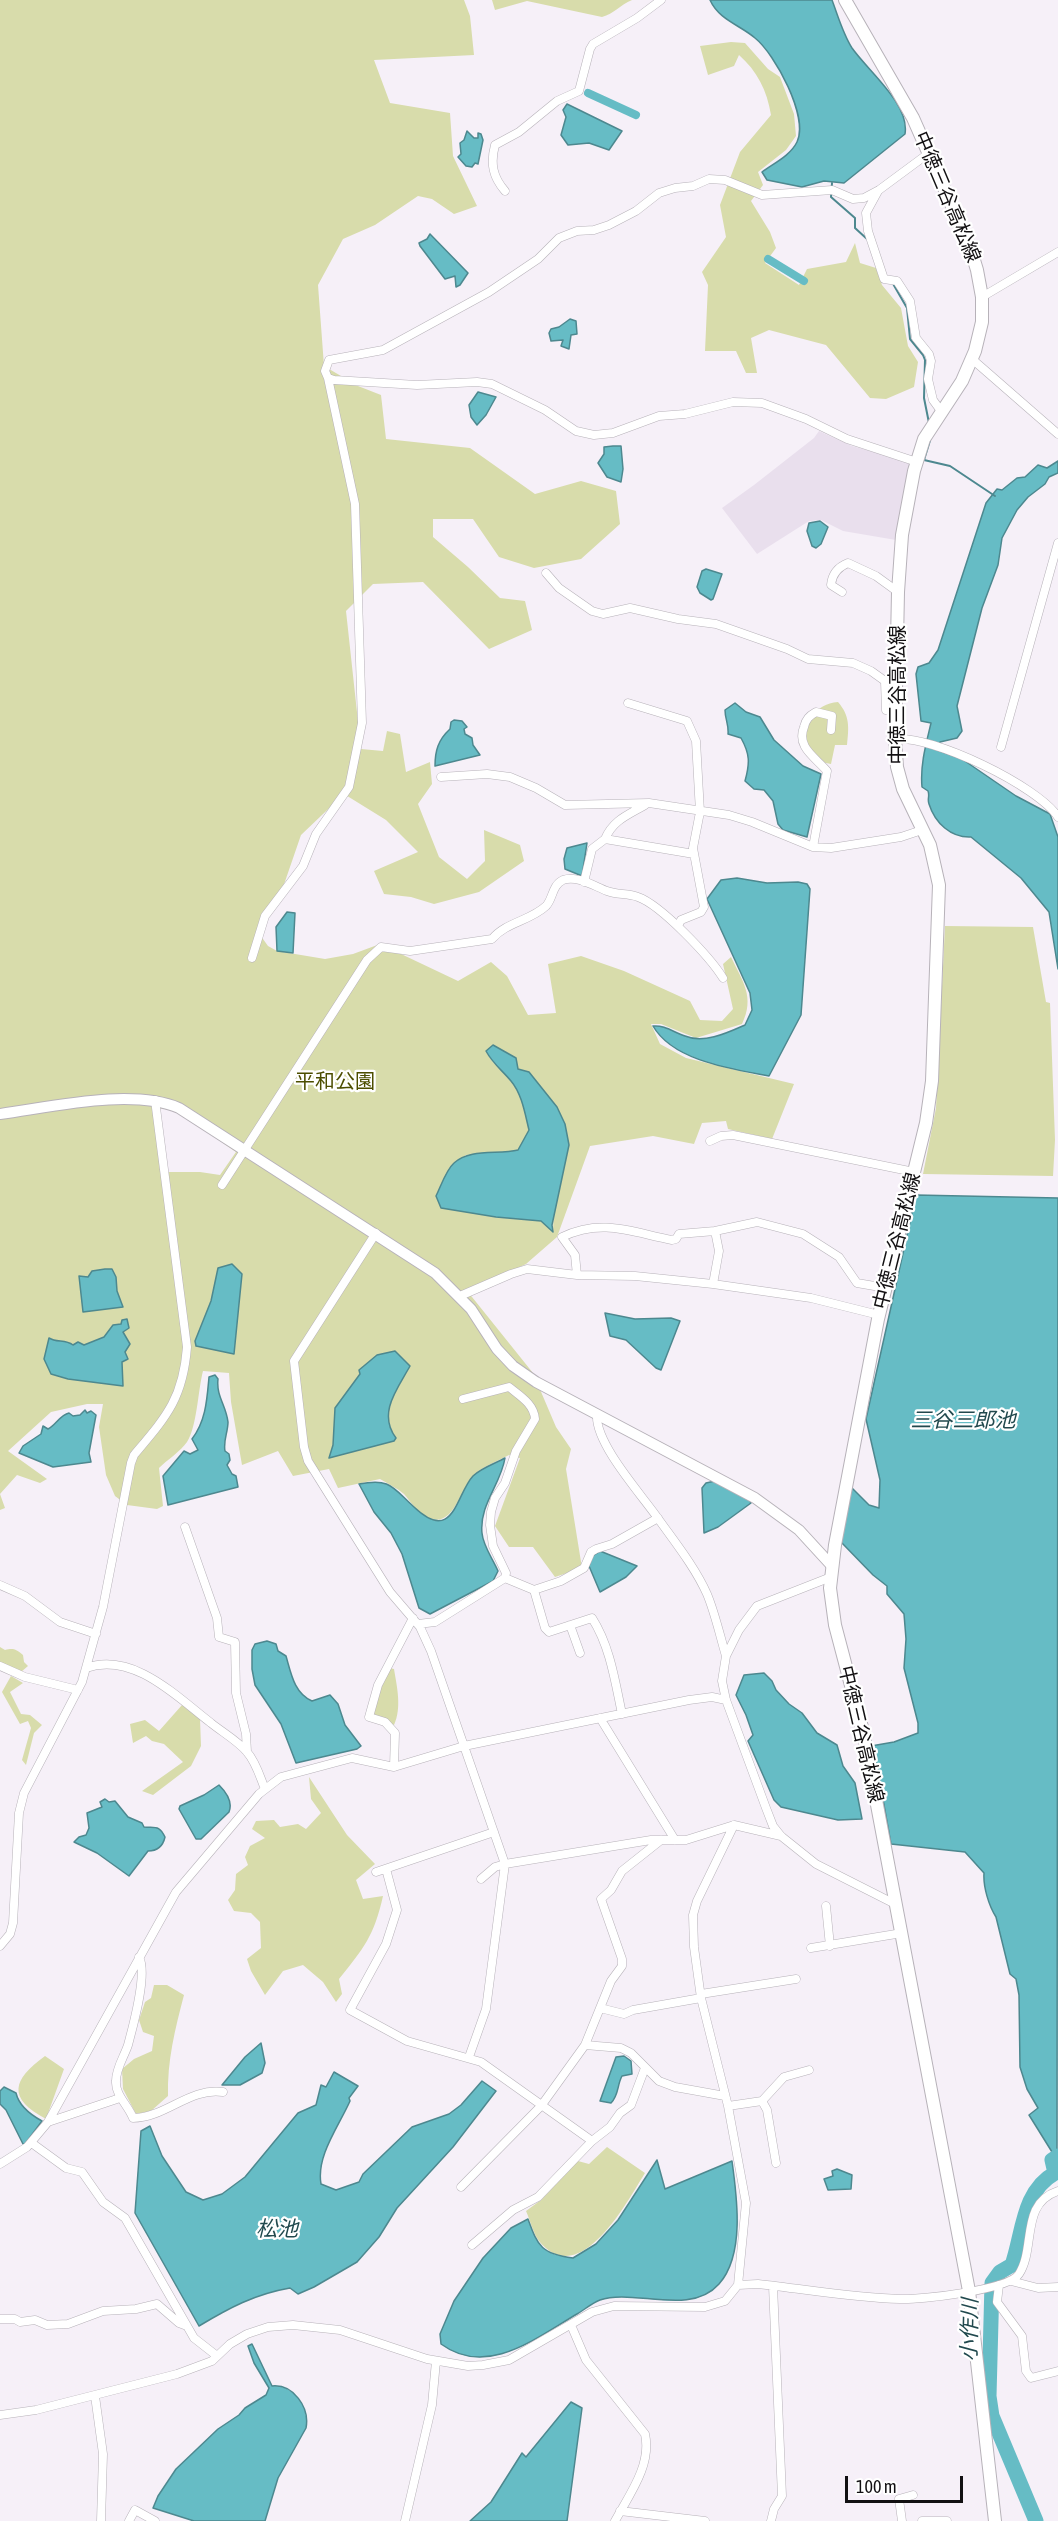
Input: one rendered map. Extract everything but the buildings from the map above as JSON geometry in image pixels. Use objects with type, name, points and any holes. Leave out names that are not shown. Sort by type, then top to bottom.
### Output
[{"type":"main road","name":"中徳三谷高松線","points":[[845,0],[900,92],[929,153],[970,247],[978,270],[982,297],[981,329],[972,359],[962,381],[924,439],[916,462],[902,535],[898,592],[895,739],[897,766],[903,789],[937,870],[939,897],[932,1081],[926,1123],[879,1315],[831,1571],[832,1610],[863,1731],[897,1905],[932,2107],[969,2291],[995,2521]]},
{"type":"street","points":[[505,191],[498,183],[492,167],[495,146],[519,132],[557,101],[579,91],[593,44],[637,18],[661,0]]},
{"type":"street","points":[[252,958],[265,916],[303,866],[316,834],[349,787],[362,723],[355,504],[325,371],[329,360],[383,350],[489,292],[538,259],[559,238],[578,231],[594,230],[609,225],[636,211],[659,193],[693,186],[709,179],[725,180],[762,195],[832,190],[853,199],[864,198],[879,190],[929,153]]},
{"type":"street","points":[[879,190],[866,213],[868,231],[884,279],[897,281],[910,301],[916,338],[929,354],[931,361],[928,379],[933,400],[941,411]]},
{"type":"street","points":[[982,297],[1058,252]]},
{"type":"street","points":[[972,359],[1058,434]]},
{"type":"street","points":[[328,378],[417,385],[477,382],[492,384],[545,410],[576,431],[594,435],[613,433],[659,416],[685,414],[733,402],[762,403],[806,419],[847,439],[916,462]]},
{"type":"street","points":[[1001,747],[1058,543]]},
{"type":"street","points":[[842,592],[831,585],[832,578],[839,567],[848,563],[876,576],[898,592]]},
{"type":"street","points":[[546,573],[559,588],[592,611],[603,614],[630,608],[678,619],[716,624],[787,649],[808,659],[854,663],[881,676],[887,688],[886,710],[896,711]]},
{"type":"street","points":[[628,703],[687,721],[696,741],[700,812],[695,832],[694,854],[704,907],[701,912],[681,921],[678,926]]},
{"type":"street","points":[[813,847],[827,771],[801,743],[800,735],[806,719],[816,712],[832,716],[831,730]]},
{"type":"street","points":[[895,739],[921,742],[963,754],[1033,793],[1054,810],[1058,817]]},
{"type":"street","points":[[441,777],[488,774],[510,777],[536,788],[565,805],[649,803],[729,815],[813,847],[842,846],[901,837],[922,830]]},
{"type":"street","points":[[584,882],[592,849],[605,839],[609,828],[619,819],[649,803]]},
{"type":"street","points":[[605,839],[694,854]]},
{"type":"street","points":[[222,1185],[374,951],[381,948],[410,951],[492,939],[500,929],[531,916],[548,905],[556,886],[563,880],[576,879],[615,894],[637,897],[662,912],[716,966],[723,978]]},
{"type":"street","points":[[0,1114],[129,1098],[155,1100],[179,1108],[246,1149],[435,1273],[460,1296],[497,1349],[513,1366],[536,1382],[755,1498],[799,1530],[831,1571],[757,1606],[739,1630],[726,1656],[722,1681],[726,1700],[773,1826],[781,1836],[816,1864],[897,1905]]},
{"type":"street","points":[[0,1946],[10,1934],[13,1923],[16,1829],[24,1793],[78,1689],[86,1668],[103,1607],[134,1455],[172,1406],[186,1365],[187,1347],[155,1100]]},
{"type":"street","points":[[710,1141],[721,1136],[733,1135],[914,1172]]},
{"type":"street","points":[[577,1275],[575,1255],[562,1237],[578,1229],[610,1226],[672,1240],[676,1239],[679,1234],[715,1231],[757,1222],[782,1227],[818,1241],[839,1257],[858,1283],[886,1288]]},
{"type":"street","points":[[713,1284],[719,1251],[715,1231]]},
{"type":"street","points":[[376,1233],[294,1360],[308,1461],[390,1592],[416,1621],[431,1652],[505,1864],[486,2010],[469,2057]]},
{"type":"street","points":[[460,1296],[527,1269],[577,1275],[635,1276],[713,1284],[811,1298],[879,1315]]},
{"type":"street","points":[[463,1399],[509,1387],[526,1401],[535,1414],[535,1419],[516,1451],[510,1471],[495,1498],[491,1512],[491,1536],[506,1574],[505,1578]]},
{"type":"street","points":[[597,1415],[596,1423],[604,1441],[623,1472],[658,1518],[707,1595],[726,1656]]},
{"type":"street","points":[[505,1578],[534,1590],[561,1581],[584,1568],[591,1552],[612,1544],[658,1518]]},
{"type":"street","points":[[185,1527],[217,1618],[219,1636],[235,1642],[236,1693],[246,1734],[247,1752],[265,1789]]},
{"type":"street","points":[[416,1621],[435,1622],[505,1578]]},
{"type":"street","points":[[0,1585],[25,1596],[60,1623],[96,1634]]},
{"type":"street","points":[[534,1590],[545,1629],[549,1632],[592,1618],[608,1652],[622,1714]]},
{"type":"street","points":[[394,1767],[396,1733],[385,1722],[369,1717],[378,1685],[416,1621]]},
{"type":"street","points":[[570,1625],[580,1653]]},
{"type":"street","points":[[86,1668],[100,1663],[119,1666],[134,1670],[161,1684],[247,1752]]},
{"type":"street","points":[[0,1666],[25,1677],[78,1689]]},
{"type":"street","points":[[0,2164],[27,2147],[48,2122],[176,1892],[265,1789],[291,1773],[352,1758],[394,1767],[464,1746],[689,1700],[712,1697],[726,1700]]},
{"type":"street","points":[[600,1718],[675,1840]]},
{"type":"street","points":[[481,1879],[495,1867],[505,1864],[602,1847],[661,1840],[686,1840],[734,1825],[781,1836]]},
{"type":"street","points":[[0,2415],[36,2410],[177,2374],[212,2361],[247,2334],[268,2327],[293,2325],[340,2330],[400,2351],[436,2361],[468,2366],[509,2360],[592,2312],[614,2306],[705,2307],[725,2301],[738,2286],[746,2203],[728,2106],[701,1996],[694,1947],[693,1915],[697,1901],[734,1825]]},
{"type":"street","points":[[376,1872],[494,1832]]},
{"type":"street","points":[[461,2187],[541,2106],[585,2045],[611,1981],[621,1966],[622,1959],[601,1899],[611,1890],[622,1871],[661,1840]]},
{"type":"street","points":[[386,1869],[397,1910],[386,1944],[350,2010],[407,2041],[481,2062],[592,2141]]},
{"type":"street","points":[[825,1906],[830,1946]]},
{"type":"street","points":[[811,1948],[902,1933]]},
{"type":"street","points":[[139,1957],[143,1972],[128,2046],[116,2081],[120,2097],[130,2108],[133,2118],[139,2118],[213,2090],[223,2092]]},
{"type":"street","points":[[600,2008],[624,2014],[633,2010],[701,1996],[796,1979]]},
{"type":"street","points":[[585,2045],[621,2048],[631,2053],[659,2081],[675,2087],[725,2096]]},
{"type":"street","points":[[472,2245],[513,2210],[538,2197],[592,2141],[631,2105],[645,2068]]},
{"type":"street","points":[[728,2106],[762,2101],[784,2077],[809,2070]]},
{"type":"street","points":[[48,2122],[120,2097]]},
{"type":"street","points":[[762,2101],[767,2110],[776,2163]]},
{"type":"street","points":[[33,2144],[66,2168],[82,2172],[103,2202],[125,2218],[194,2338],[217,2356]]},
{"type":"street","points":[[738,2286],[773,2286],[901,2299],[997,2286],[1011,2281],[1022,2269],[1031,2220],[1037,2206],[1045,2198],[1058,2191]]},
{"type":"street","points":[[1011,2281],[1038,2288],[1058,2286]]},
{"type":"street","points":[[771,2521],[774,2509],[782,2496],[773,2286]]},
{"type":"street","points":[[997,2286],[997,2302],[1022,2336],[1026,2371],[1031,2378],[1058,2371]]},
{"type":"street","points":[[0,2319],[15,2319],[20,2322],[35,2320],[47,2325],[68,2324],[103,2311],[136,2309],[157,2304],[174,2320],[187,2326]]},
{"type":"street","points":[[571,2325],[586,2360],[645,2434],[648,2447],[646,2461],[615,2521]]},
{"type":"street","points":[[405,2521],[432,2404],[436,2361]]},
{"type":"street","points":[[95,2396],[103,2454],[101,2521]]},
{"type":"street","points":[[902,2521],[899,2499],[913,2494]]},
{"type":"street","points":[[129,2521],[135,2510],[155,2521]]},
{"type":"street","points":[[620,2511],[705,2521]]},
{"type":"street","points":[[922,2521],[947,2521]]},
{"type":"shaded area","points":[[819,431],[852,446],[906,461],[911,466],[896,540],[843,531],[821,520],[809,521],[757,554],[722,508],[814,438]]},
{"type":"green space","name":"平和公園","points":[[0,0],[464,0],[470,16],[474,55],[374,60],[390,103],[450,113],[453,156],[477,206],[454,214],[432,199],[418,196],[375,225],[343,239],[318,285],[324,366],[358,386],[381,395],[386,439],[470,448],[535,494],[581,481],[616,491],[620,524],[581,559],[534,568],[499,557],[473,519],[433,519],[433,537],[500,598],[525,601],[532,630],[489,649],[423,582],[373,584],[346,611],[361,749],[383,751],[387,731],[400,734],[406,772],[430,762],[432,784],[418,804],[439,857],[467,879],[485,861],[484,830],[520,845],[524,861],[479,892],[434,904],[411,897],[384,894],[374,871],[418,852],[386,820],[344,794],[301,835],[280,896],[258,932],[268,946],[277,951],[325,959],[353,954],[380,944],[458,981],[491,962],[507,976],[528,1015],[556,1013],[548,964],[581,956],[624,971],[690,1001],[700,1020],[722,1021],[733,1009],[723,964],[731,957],[746,990],[747,1006],[742,1024],[696,1038],[661,1024],[651,1024],[660,1044],[686,1058],[794,1084],[772,1139],[728,1129],[726,1121],[702,1123],[694,1144],[653,1136],[590,1146],[557,1237],[526,1264],[468,1292],[533,1373],[556,1427],[571,1449],[566,1469],[582,1568],[555,1577],[533,1547],[509,1547],[495,1526],[520,1458],[509,1455],[480,1470],[468,1482],[450,1513],[436,1520],[423,1515],[404,1494],[380,1479],[338,1488],[329,1469],[293,1476],[278,1451],[242,1465],[231,1402],[229,1373],[203,1371],[195,1418],[187,1442],[159,1468],[163,1506],[157,1509],[127,1505],[115,1496],[106,1475],[99,1427],[103,1404],[87,1404],[51,1412],[8,1451],[47,1479],[40,1483],[17,1475],[0,1494]],"holes":[[[486,1051],[518,1069],[557,1107],[553,1231],[541,1221],[495,1217],[465,1155],[504,1154],[518,1150],[529,1130],[523,1104],[515,1085]],[[158,1108],[177,1111],[236,1152],[220,1175],[200,1172],[168,1172]]]},
{"type":"green space","points":[[492,0],[632,0],[602,17],[527,1],[495,10]]},
{"type":"green space","points":[[731,42],[745,43],[768,69],[780,77],[794,114],[796,136],[786,150],[758,172],[763,185],[751,201],[770,232],[776,248],[765,263],[799,285],[807,269],[846,262],[855,243],[860,263],[876,268],[882,285],[901,308],[908,346],[918,362],[914,387],[886,399],[870,398],[826,345],[769,330],[751,338],[757,373],[746,373],[736,351],[705,351],[708,285],[702,272],[726,237],[720,205],[740,152],[771,115],[767,97],[760,82],[739,55],[734,66],[708,75],[700,46]]},
{"type":"green space","points":[[838,702],[848,722],[847,745],[835,745],[831,764],[821,762],[802,741],[810,720],[818,710],[830,703]]},
{"type":"green space","points":[[945,926],[1033,927],[1046,1002],[1050,1003],[1055,1140],[1053,1176],[923,1174],[936,1108]]},
{"type":"green space","points":[[0,1494],[5,1508],[0,1510]]},
{"type":"green space","points":[[0,1647],[5,1650],[18,1651],[23,1655],[24,1662],[28,1666],[21,1672],[0,1664]]},
{"type":"green space","points":[[389,1668],[394,1669],[398,1697],[398,1712],[394,1725],[372,1715],[380,1685]]},
{"type":"green space","points":[[11,1676],[23,1683],[10,1692],[21,1714],[30,1715],[42,1725],[34,1733],[26,1765],[22,1760],[31,1728],[28,1721],[20,1724],[2,1692]]},
{"type":"green space","points":[[182,1705],[200,1719],[201,1746],[191,1766],[153,1795],[142,1791],[183,1762],[164,1744],[152,1741],[146,1736],[133,1743],[130,1724],[145,1720],[159,1731]]},
{"type":"green space","points":[[309,1777],[347,1835],[375,1864],[356,1880],[363,1899],[383,1896],[372,1932],[339,1979],[342,1994],[336,2002],[323,1982],[303,1965],[283,1971],[265,1995],[247,1959],[261,1948],[260,1922],[251,1913],[234,1911],[228,1900],[235,1890],[236,1874],[248,1865],[245,1857],[250,1846],[265,1838],[252,1829],[256,1821],[274,1820],[280,1827],[298,1824],[306,1829],[321,1813],[311,1799]]},
{"type":"green space","points":[[154,1985],[167,1985],[184,1995],[170,2058],[168,2096],[151,2111],[136,2114],[123,2089],[122,2069],[134,2059],[152,2051],[154,2036],[143,2032],[139,2020],[145,2002],[151,1998]]},
{"type":"green space","points":[[45,2056],[64,2069],[46,2119],[25,2104],[18,2089],[26,2073]]},
{"type":"green space","points":[[607,2147],[645,2173],[627,2203],[601,2237],[586,2249],[570,2256],[555,2254],[539,2241],[526,2211],[541,2200],[578,2161],[589,2164]]},
{"type":"water","points":[[710,0],[832,0],[852,48],[886,88],[901,111],[905,123],[905,134],[844,183],[824,181],[802,187],[767,180],[762,172],[786,155],[797,142],[798,117],[794,102],[780,71],[763,46],[749,33],[719,13]]},
{"type":"water","points":[[567,104],[622,131],[609,150],[589,143],[568,145],[561,135],[566,117],[563,110]]},
{"type":"water","points":[[467,131],[474,138],[478,138],[478,133],[481,134],[483,140],[478,164],[475,163],[472,167],[466,166],[458,157],[461,154],[460,143],[464,140]]},
{"type":"water","points":[[430,234],[468,273],[460,285],[456,287],[455,276],[445,279],[420,246],[419,243],[427,239]]},
{"type":"water","points":[[570,319],[576,321],[577,334],[571,335],[569,349],[561,346],[563,340],[551,341],[549,333],[551,329],[559,327]]},
{"type":"water","points":[[478,392],[496,397],[486,415],[477,425],[471,417],[469,405]]},
{"type":"water","points":[[621,446],[623,469],[621,482],[607,477],[598,463],[604,454],[604,447]]},
{"type":"water","points":[[1058,461],[1058,473],[1049,477],[1045,484],[1028,497],[1017,510],[1002,538],[998,565],[982,608],[957,706],[962,731],[957,738],[940,742],[937,750],[962,759],[1016,796],[1050,814],[1058,837],[1058,969],[1049,912],[1021,878],[971,837],[957,835],[945,828],[932,811],[928,802],[928,791],[922,787],[924,755],[931,723],[921,721],[916,674],[918,667],[929,663],[938,650],[986,503],[997,489],[1002,490],[1017,478],[1025,477],[1038,465],[1047,468]]},
{"type":"water","points":[[820,521],[828,527],[821,544],[816,548],[812,546],[807,531],[809,523]]},
{"type":"water","points":[[706,569],[722,574],[711,600],[700,593],[697,587],[702,571]]},
{"type":"water","points":[[735,703],[746,712],[760,717],[774,740],[803,766],[821,774],[807,837],[783,830],[778,824],[773,801],[764,790],[754,789],[745,781],[748,754],[741,738],[728,734],[725,713],[725,710]]},
{"type":"water","points":[[454,720],[462,721],[467,727],[464,729],[465,734],[472,738],[473,745],[480,755],[435,766],[438,746]]},
{"type":"water","points":[[587,843],[582,876],[565,869],[564,859],[567,848]]},
{"type":"water","points":[[737,878],[767,883],[798,882],[807,884],[810,889],[801,1015],[769,1076],[705,1062],[674,1048],[653,1026],[700,1039],[745,1025],[752,1010],[750,993],[707,899],[721,880]]},
{"type":"water","points":[[287,912],[295,913],[293,953],[277,951],[276,927]]},
{"type":"water","points":[[493,1045],[516,1058],[518,1069],[529,1072],[557,1107],[565,1124],[569,1145],[552,1225],[553,1232],[541,1221],[496,1217],[441,1208],[436,1196],[449,1170],[461,1158],[468,1155],[518,1150],[529,1130],[518,1092],[486,1051]]},
{"type":"water","name":"三谷三郎池","points":[[916,1195],[1058,1198],[1057,2160],[1029,2115],[1038,2108],[1027,2089],[1020,2067],[1019,1995],[1016,1979],[1010,1974],[996,1917],[987,1896],[984,1873],[965,1852],[891,1844],[877,1766],[871,1746],[894,1742],[918,1733],[918,1723],[904,1668],[906,1639],[904,1614],[887,1594],[887,1586],[841,1542],[851,1487],[869,1505],[879,1508],[880,1480],[866,1419]]},
{"type":"water","points":[[232,1264],[242,1274],[234,1354],[196,1346],[195,1341],[211,1301],[218,1268]]},
{"type":"water","points":[[112,1269],[116,1277],[117,1291],[123,1307],[83,1312],[79,1276],[88,1277],[92,1271]]},
{"type":"water","points":[[605,1313],[635,1319],[671,1318],[680,1321],[661,1370],[626,1340],[610,1336]]},
{"type":"water","points":[[127,1319],[129,1328],[123,1332],[130,1344],[125,1352],[128,1359],[122,1362],[123,1386],[68,1379],[51,1374],[44,1359],[49,1338],[73,1345],[78,1342],[84,1345],[104,1337],[113,1325],[121,1324],[122,1320]]},
{"type":"water","points":[[395,1351],[410,1366],[395,1392],[389,1410],[388,1419],[396,1438],[394,1441],[329,1458],[333,1445],[335,1408],[360,1374],[359,1370],[377,1355]]},
{"type":"water","points":[[215,1375],[218,1379],[218,1390],[228,1422],[225,1451],[229,1454],[230,1460],[227,1465],[232,1474],[236,1476],[238,1487],[168,1505],[163,1476],[184,1451],[190,1454],[198,1450],[192,1439],[203,1417],[209,1377]]},
{"type":"water","points":[[85,1410],[87,1413],[91,1411],[96,1415],[89,1453],[91,1462],[53,1467],[19,1453],[23,1446],[41,1434],[43,1426],[48,1429],[66,1414],[80,1415]]},
{"type":"water","points":[[505,1458],[482,1523],[484,1543],[498,1571],[493,1581],[430,1614],[419,1608],[402,1554],[391,1533],[374,1512],[359,1484],[385,1483],[427,1517],[438,1521],[446,1519],[452,1512],[467,1484],[476,1473]]},
{"type":"water","points":[[715,1481],[747,1496],[751,1503],[718,1527],[704,1533],[702,1488],[706,1483]]},
{"type":"water","points":[[600,1551],[637,1566],[626,1577],[600,1592],[589,1566],[592,1556]]},
{"type":"water","points":[[267,1641],[276,1644],[278,1651],[286,1656],[294,1682],[301,1693],[312,1701],[330,1695],[338,1704],[345,1725],[361,1746],[357,1749],[296,1763],[281,1724],[255,1685],[252,1650],[255,1644]]},
{"type":"water","points":[[764,1673],[772,1681],[776,1690],[789,1704],[802,1713],[817,1733],[837,1745],[843,1766],[855,1783],[862,1819],[838,1820],[781,1807],[774,1800],[748,1741],[753,1735],[736,1695],[744,1675]]},
{"type":"water","points":[[219,1785],[228,1798],[229,1812],[201,1839],[196,1839],[179,1809],[180,1806]]},
{"type":"water","points":[[105,1799],[109,1802],[115,1801],[128,1817],[142,1823],[144,1827],[159,1829],[165,1837],[157,1849],[148,1851],[129,1876],[97,1853],[74,1842],[86,1835],[89,1828],[87,1813],[102,1807],[100,1802]]},
{"type":"water","points":[[261,2043],[265,2063],[262,2073],[240,2085],[222,2085],[245,2057]]},
{"type":"water","points":[[624,2056],[631,2061],[632,2074],[622,2076],[611,2103],[600,2101],[616,2057]]},
{"type":"water","name":"松池","points":[[334,2072],[358,2086],[349,2098],[350,2101],[322,2163],[321,2184],[336,2190],[359,2182],[363,2174],[412,2127],[449,2114],[461,2105],[482,2081],[496,2091],[453,2147],[397,2208],[379,2237],[357,2262],[298,2294],[290,2288],[265,2294],[199,2326],[135,2213],[141,2131],[150,2126],[162,2156],[186,2192],[203,2200],[222,2194],[245,2177],[298,2113],[316,2105],[321,2085],[326,2087]]},
{"type":"water","points":[[4,2087],[16,2093],[26,2110],[42,2121],[25,2144],[6,2110],[0,2104],[0,2091]]},
{"type":"water","points":[[657,2160],[665,2189],[732,2161],[737,2208],[736,2242],[733,2258],[719,2284],[707,2294],[693,2299],[613,2297],[600,2300],[528,2343],[493,2356],[476,2357],[458,2353],[441,2344],[440,2334],[454,2301],[483,2258],[511,2228],[528,2219],[538,2243],[543,2248],[554,2254],[573,2258],[596,2244],[618,2220]]},
{"type":"water","points":[[837,2169],[852,2175],[851,2189],[828,2190],[824,2179],[833,2176],[832,2171]]},
{"type":"water","points":[[252,2344],[272,2386],[280,2386],[293,2393],[303,2405],[307,2420],[306,2428],[278,2478],[265,2521],[194,2521],[153,2508],[176,2469],[218,2429],[266,2395],[269,2388],[254,2363],[248,2346]]},
{"type":"water","points":[[571,2402],[582,2408],[567,2521],[470,2521],[491,2502],[522,2453],[526,2457]]},
{"type":"waterway","points":[[588,93],[636,115]]},
{"type":"waterway","points":[[832,183],[831,197],[855,218],[855,228],[867,239]]},
{"type":"waterway","points":[[768,259],[804,281]]},
{"type":"waterway","points":[[892,282],[907,308],[910,339],[925,360],[924,398],[929,423]]},
{"type":"waterway","points":[[932,434],[924,460],[950,466],[995,496]]},
{"type":"waterway","name":"小作川","points":[[1036,2521],[992,2416],[989,2396],[992,2283],[1000,2272],[1012,2265],[1030,2202],[1044,2181],[1055,2173],[1052,2160],[1058,2156]]}]
